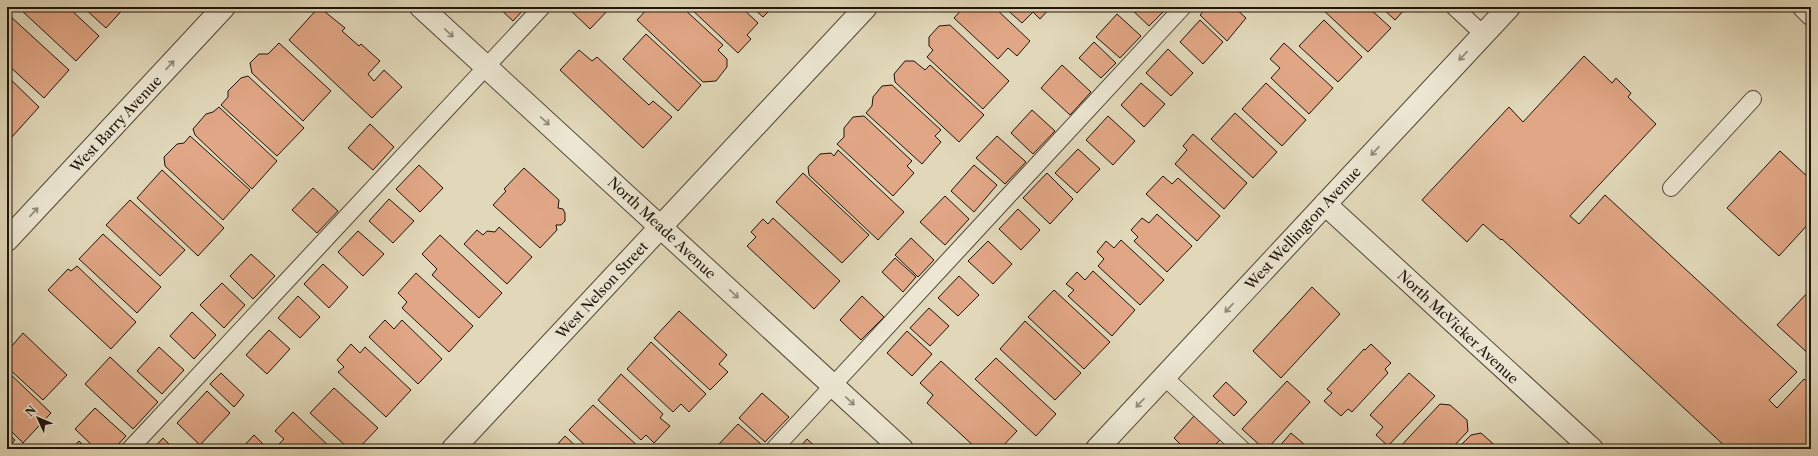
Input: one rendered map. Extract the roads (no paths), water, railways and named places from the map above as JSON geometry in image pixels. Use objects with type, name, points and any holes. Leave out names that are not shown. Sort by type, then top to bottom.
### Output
[{"type":"street","name":"West Barry Avenue","points":[[7,240],[224,7]]},
{"type":"street","name":"North Meade Avenue","points":[[421,7],[902,449]]},
{"type":"street","name":"West Nelson Street","points":[[453,449],[866,7]]},
{"type":"street","name":"West Wellington Avenue","points":[[1097,449],[1509,7]]},
{"type":"street","points":[[1804,7],[1811,14]]},
{"type":"street","name":"North McVicker Avenue","points":[[1325,204],[1592,449]]},
{"type":"lane","points":[[130,449],[542,7]]},
{"type":"lane","points":[[774,449],[1183,7]]},
{"type":"lane","points":[[1454,7],[1483,34]]},
{"type":"lane","points":[[1670,188],[1753,99]]},
{"type":"lane","points":[[1164,377],[1242,449]]}]
